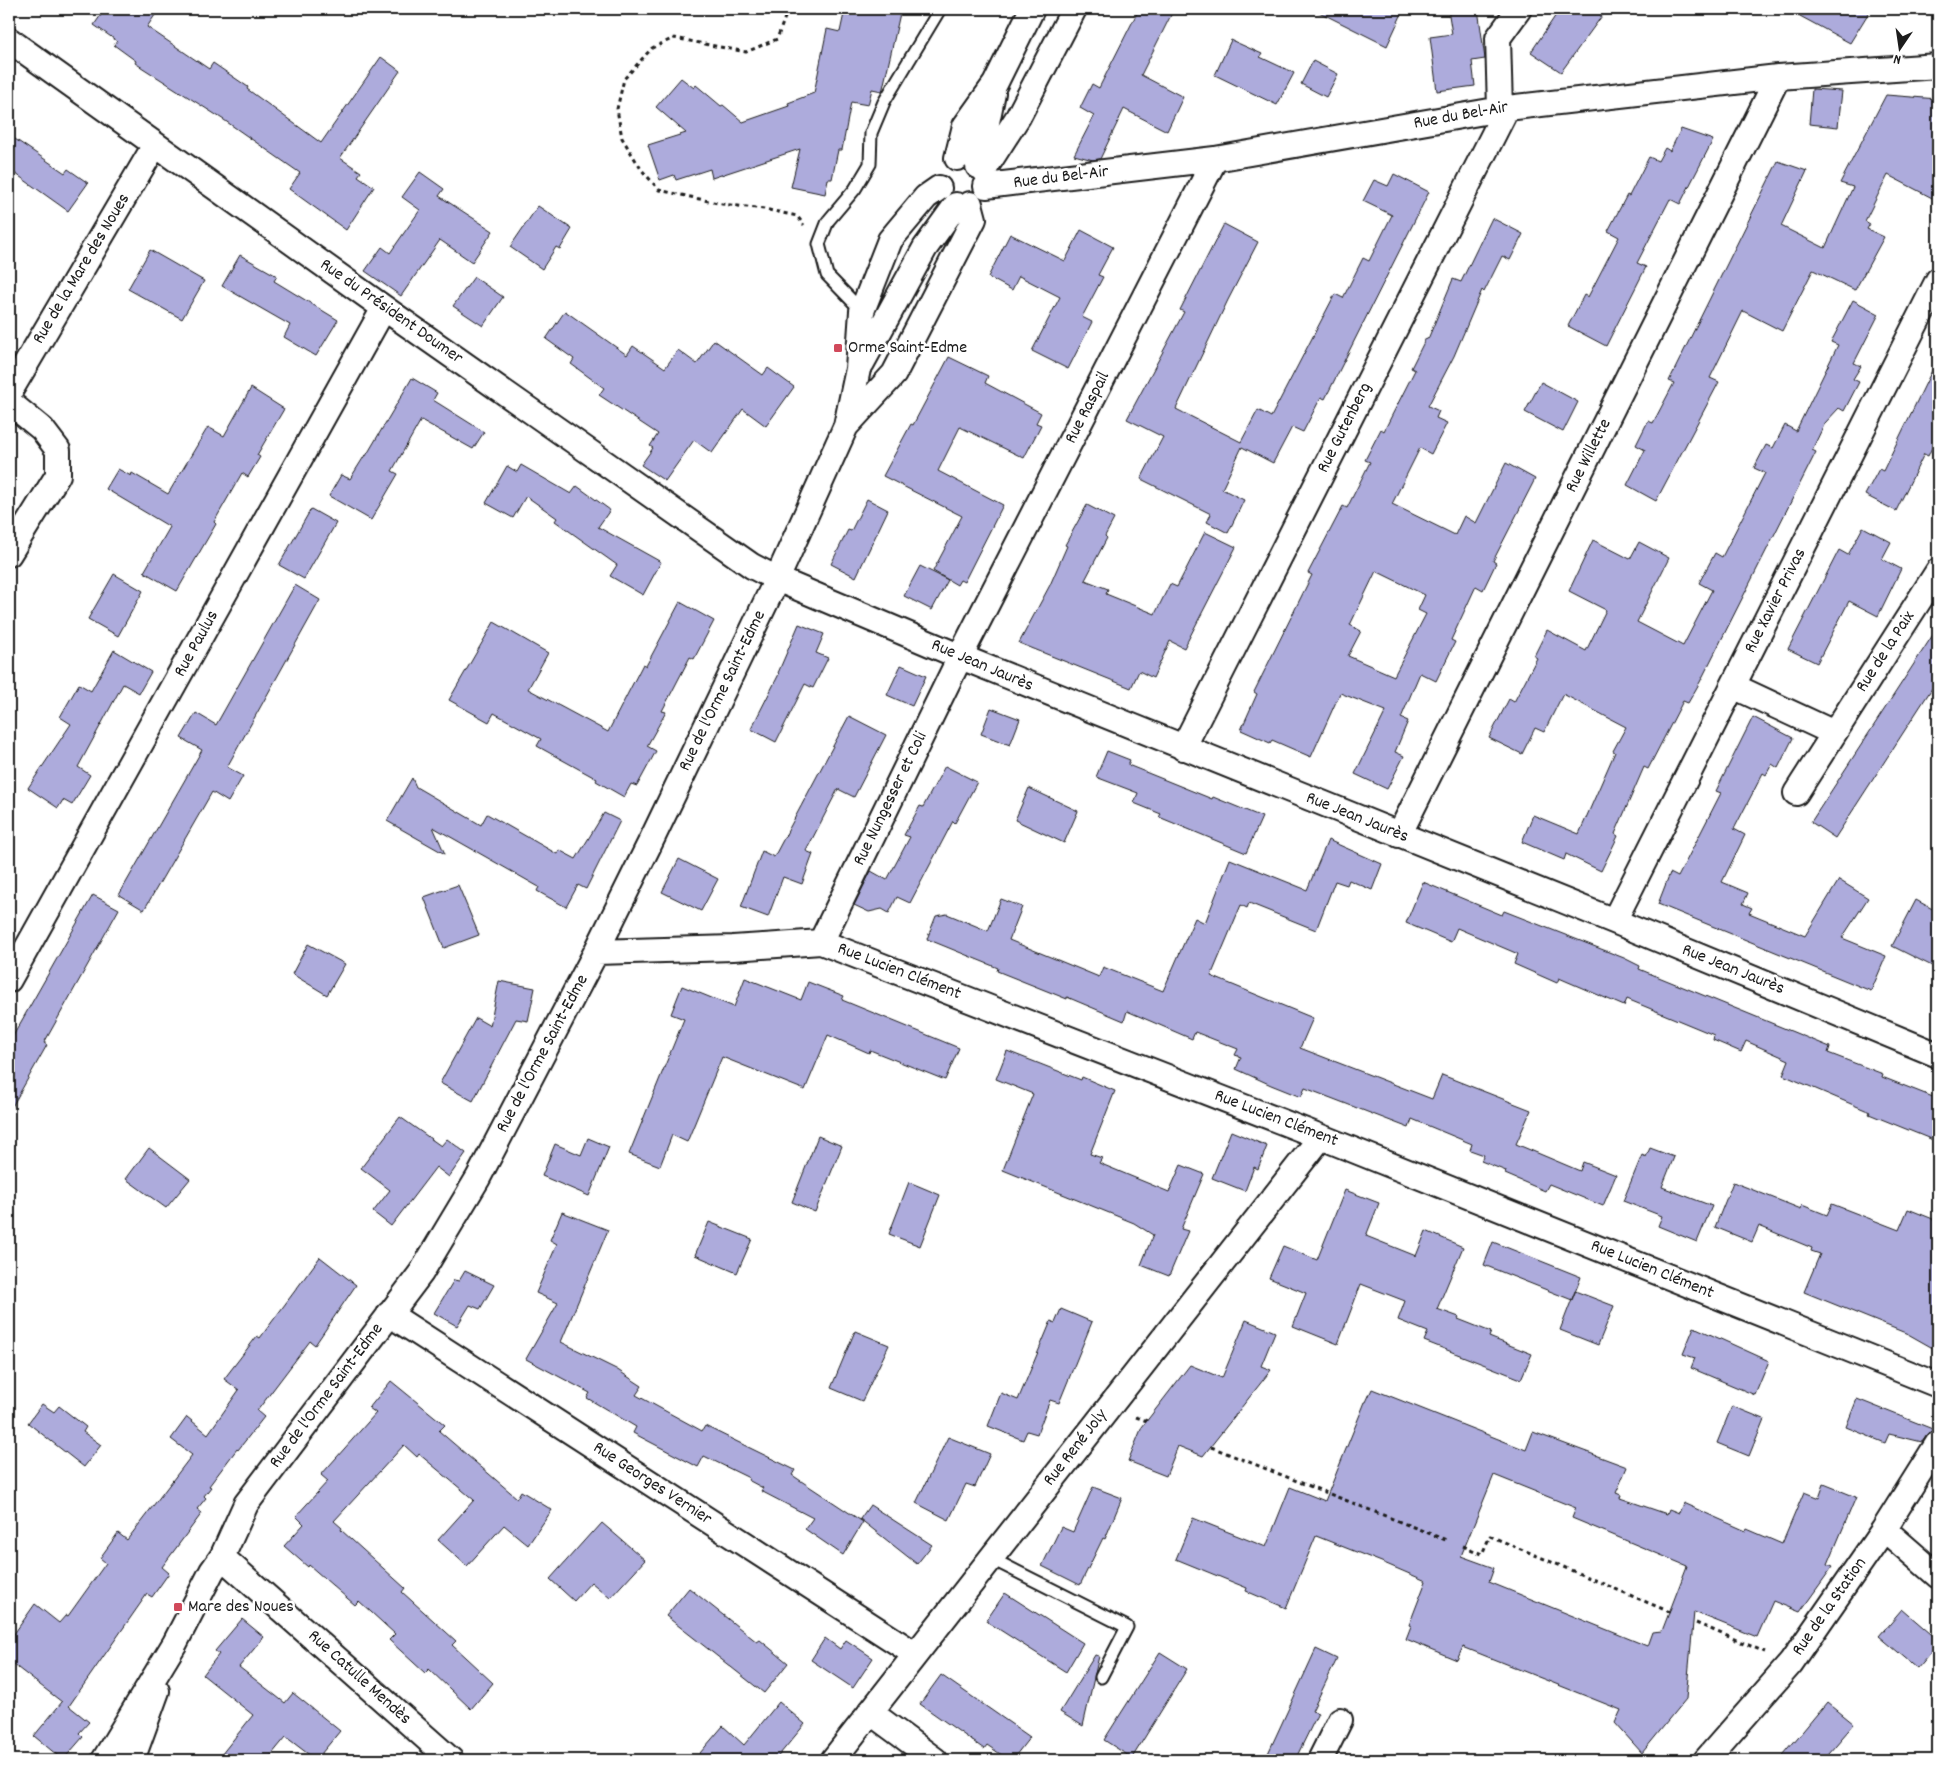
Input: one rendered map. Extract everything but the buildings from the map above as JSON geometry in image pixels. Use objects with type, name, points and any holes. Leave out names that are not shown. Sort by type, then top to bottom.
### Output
[{"type":"street","points":[[976,170],[943,167],[939,175],[939,188],[944,197],[963,204],[981,197],[976,170],[995,84],[1032,9]]},
{"type":"street","points":[[976,170],[1018,117],[1074,9]]},
{"type":"street","points":[[1503,108],[1498,38],[1519,9]]},
{"type":"street","name":"Rue du Président Doumer","points":[[9,40],[384,308],[752,566],[777,579]]},
{"type":"street","name":"Rue du Bel-Air","points":[[976,170],[1215,159],[1503,108],[1778,76],[1938,66]]},
{"type":"street","name":"Rue Willette","points":[[1399,835],[1778,76]]},
{"type":"street","name":"Rue Gutenberg","points":[[1183,748],[1503,108]]},
{"type":"street","name":"Rue de la Mare des Noues","points":[[9,393],[155,145]]},
{"type":"street","name":"Rue Raspail","points":[[960,657],[1215,159]]},
{"type":"street","name":"Rue de l'Orme Saint-Edme","points":[[104,1760],[175,1643],[212,1571],[222,1557],[246,1504],[421,1273],[478,1178],[596,952],[777,579],[846,426],[858,369],[862,310],[890,240],[926,197],[939,188]]},
{"type":"street","name":"Rue de l'Orme Saint-Edme","points":[[846,426],[894,374],[974,219],[963,204],[924,248],[858,369]]},
{"type":"street","name":"Rue Xavier Privas","points":[[1614,921],[1938,280]]},
{"type":"street","name":"Rue Paulus","points":[[9,980],[384,308]]},
{"type":"street","points":[[9,402],[42,429],[58,450],[58,475],[9,554]]},
{"type":"street","name":"Rue de la Paix","points":[[1796,793],[1938,571]]},
{"type":"street","name":"Rue Jean Jaurès","points":[[777,579],[960,657],[1614,921],[1938,1055]]},
{"type":"street","name":"Rue Nungesser et Coli","points":[[821,942],[960,657]]},
{"type":"street","points":[[1733,686],[1834,733]]},
{"type":"street","name":"Rue Lucien Clément","points":[[596,952],[733,948],[821,942],[1321,1137],[1938,1384]]},
{"type":"street","name":"Rue René Joly","points":[[833,1760],[1321,1137]]},
{"type":"street","name":"Rue Georges Vernier","points":[[389,1314],[915,1654]]},
{"type":"street","name":"Rue de la Station","points":[[1706,1760],[1791,1663],[1884,1529],[1938,1443]]},
{"type":"street","points":[[1884,1529],[1938,1576]]},
{"type":"street","name":"Rue Catulle Mendès","points":[[222,1557],[451,1760]]},
{"type":"street","name":"Rue de l'Orme Saint-Edme","points":[[132,1760],[175,1643]]},
{"type":"street","points":[[870,1712],[935,1760]]},
{"type":"street","points":[[1320,1760],[1340,1720]]},
{"type":"lane","points":[[862,310],[827,275],[819,244],[828,221],[855,189],[870,164],[871,133],[884,102],[940,9]]},
{"type":"lane","points":[[990,1558],[1127,1628],[1101,1676]]},
{"type":"path","points":[[788,9],[777,39],[746,52],[674,38],[652,48],[624,79],[617,109],[622,138],[641,169],[659,190],[722,204],[764,208],[797,216],[819,244]]},
{"type":"path","points":[[1211,1447],[1446,1540]]},
{"type":"path","points":[[1463,1546],[1482,1554],[1490,1536],[1670,1612]]},
{"type":"path","points":[[1696,1623],[1791,1663]]},
{"type":"place","name":"Orme Saint-Edme","points":[[838,348]]},
{"type":"place","name":"Mare des Noues","points":[[178,1607]]}]
